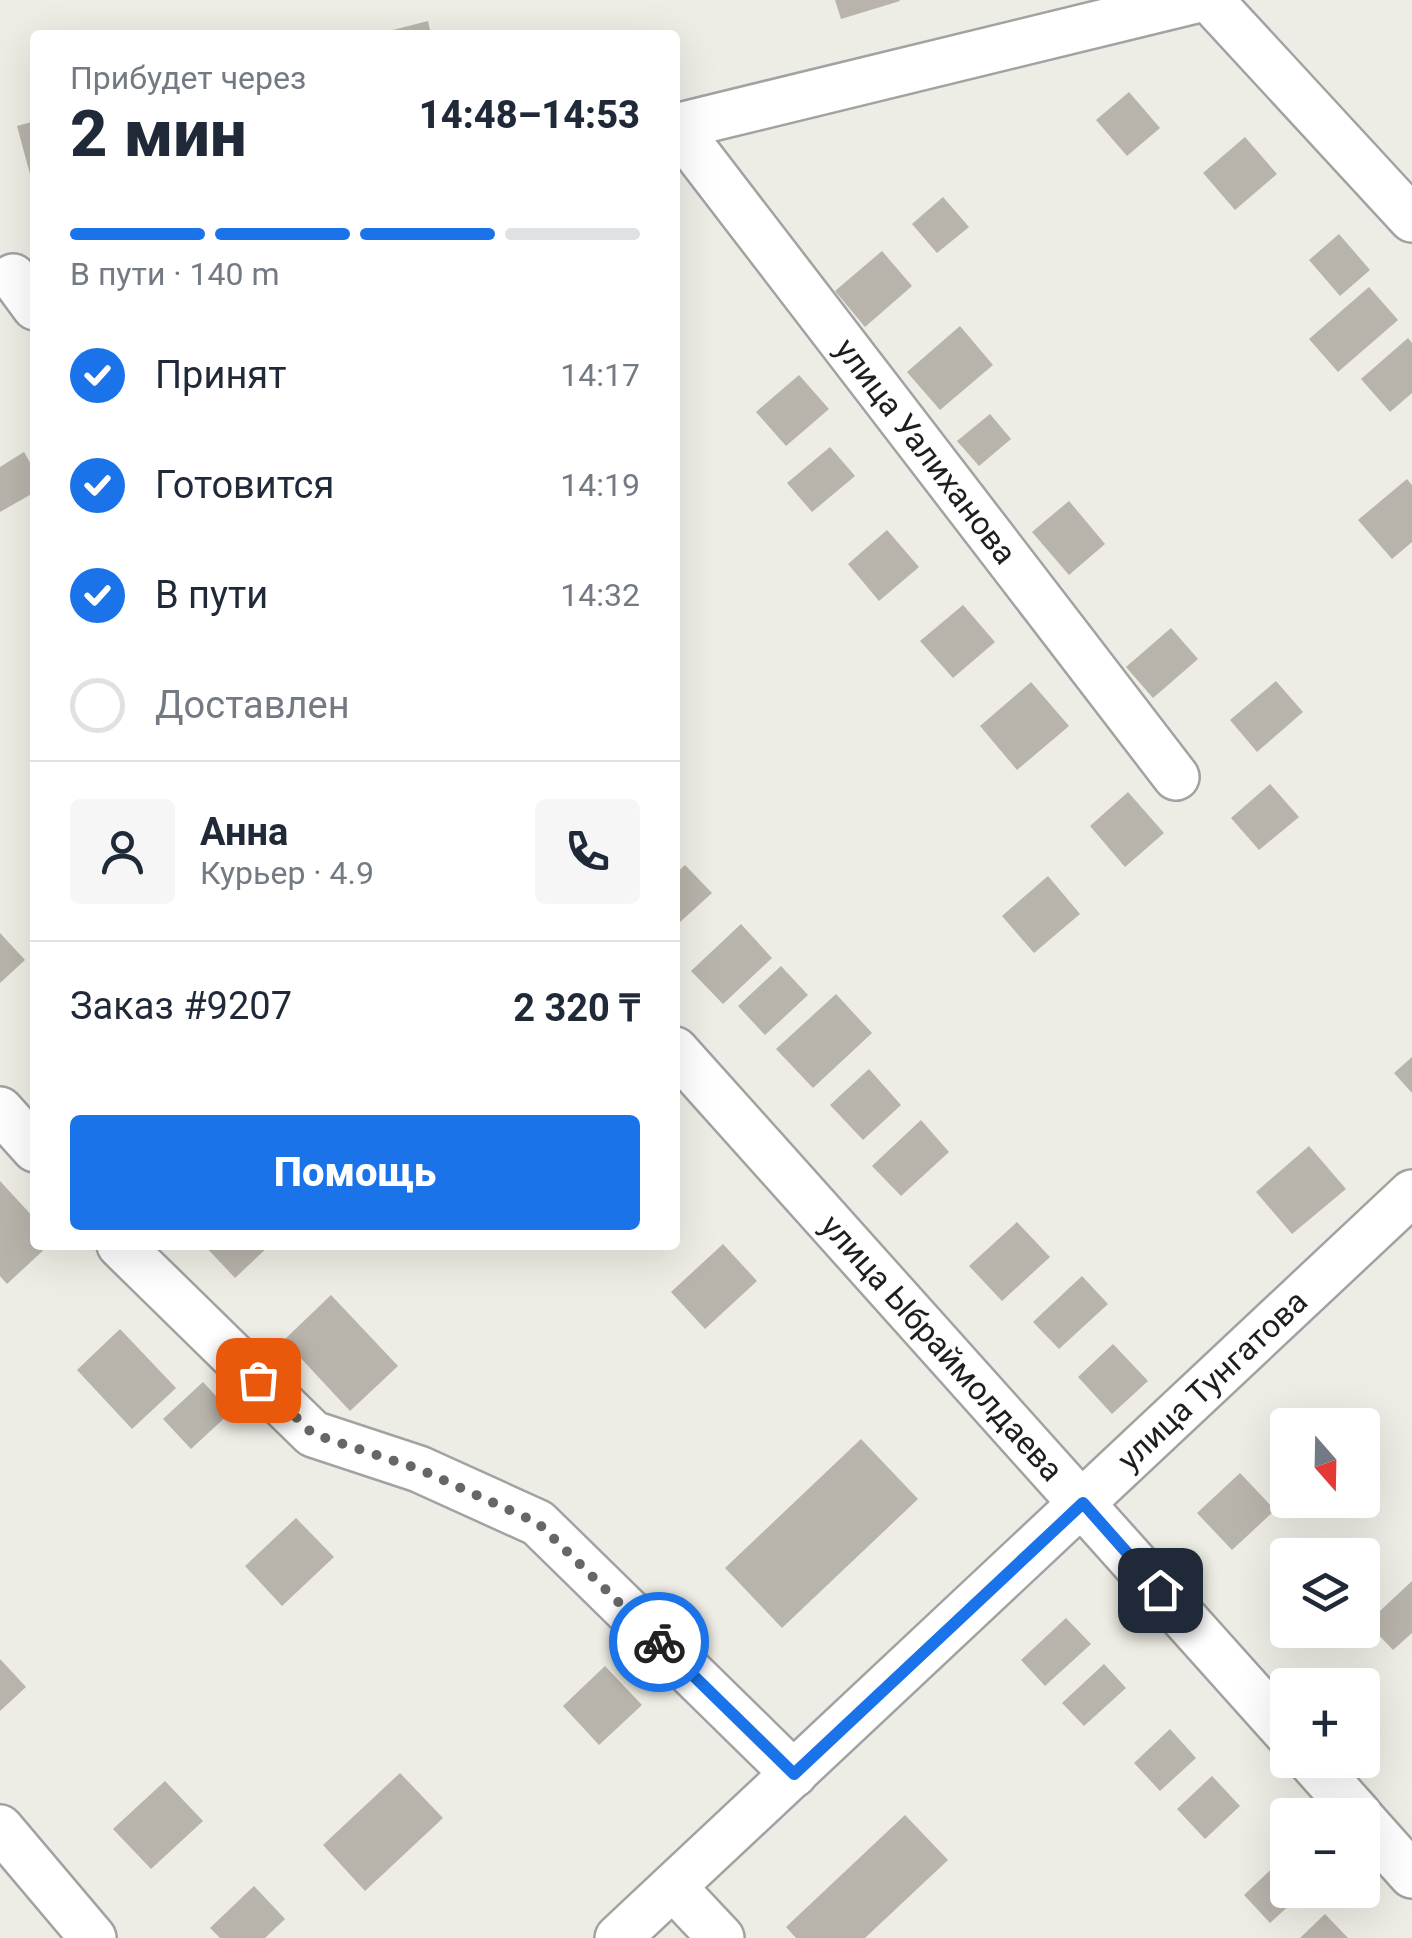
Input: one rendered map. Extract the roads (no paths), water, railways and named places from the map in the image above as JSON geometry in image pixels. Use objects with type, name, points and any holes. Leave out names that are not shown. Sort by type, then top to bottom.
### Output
[{"type":"street","points":[[680,126],[1196,0]]},
{"type":"street","points":[[1210,0],[1412,218]]},
{"type":"street","name":"улица Уалиханова","points":[[680,132],[1176,777]]},
{"type":"street","name":"улица Ыбраймолдаева","points":[[680,1056],[1270,1714]]},
{"type":"street","points":[[0,1110],[30,1144]]},
{"type":"street","name":"улица Тунгатова","points":[[618,1938],[1412,1193]]},
{"type":"street","points":[[125,1250],[313,1434],[419,1469],[538,1523],[794,1774]]},
{"type":"street","points":[[1326,1778],[1344,1798]]},
{"type":"street","points":[[0,1828],[93,1938]]},
{"type":"street","points":[[1380,1839],[1412,1875]]},
{"type":"street","points":[[673,1887],[721,1938]]}]
